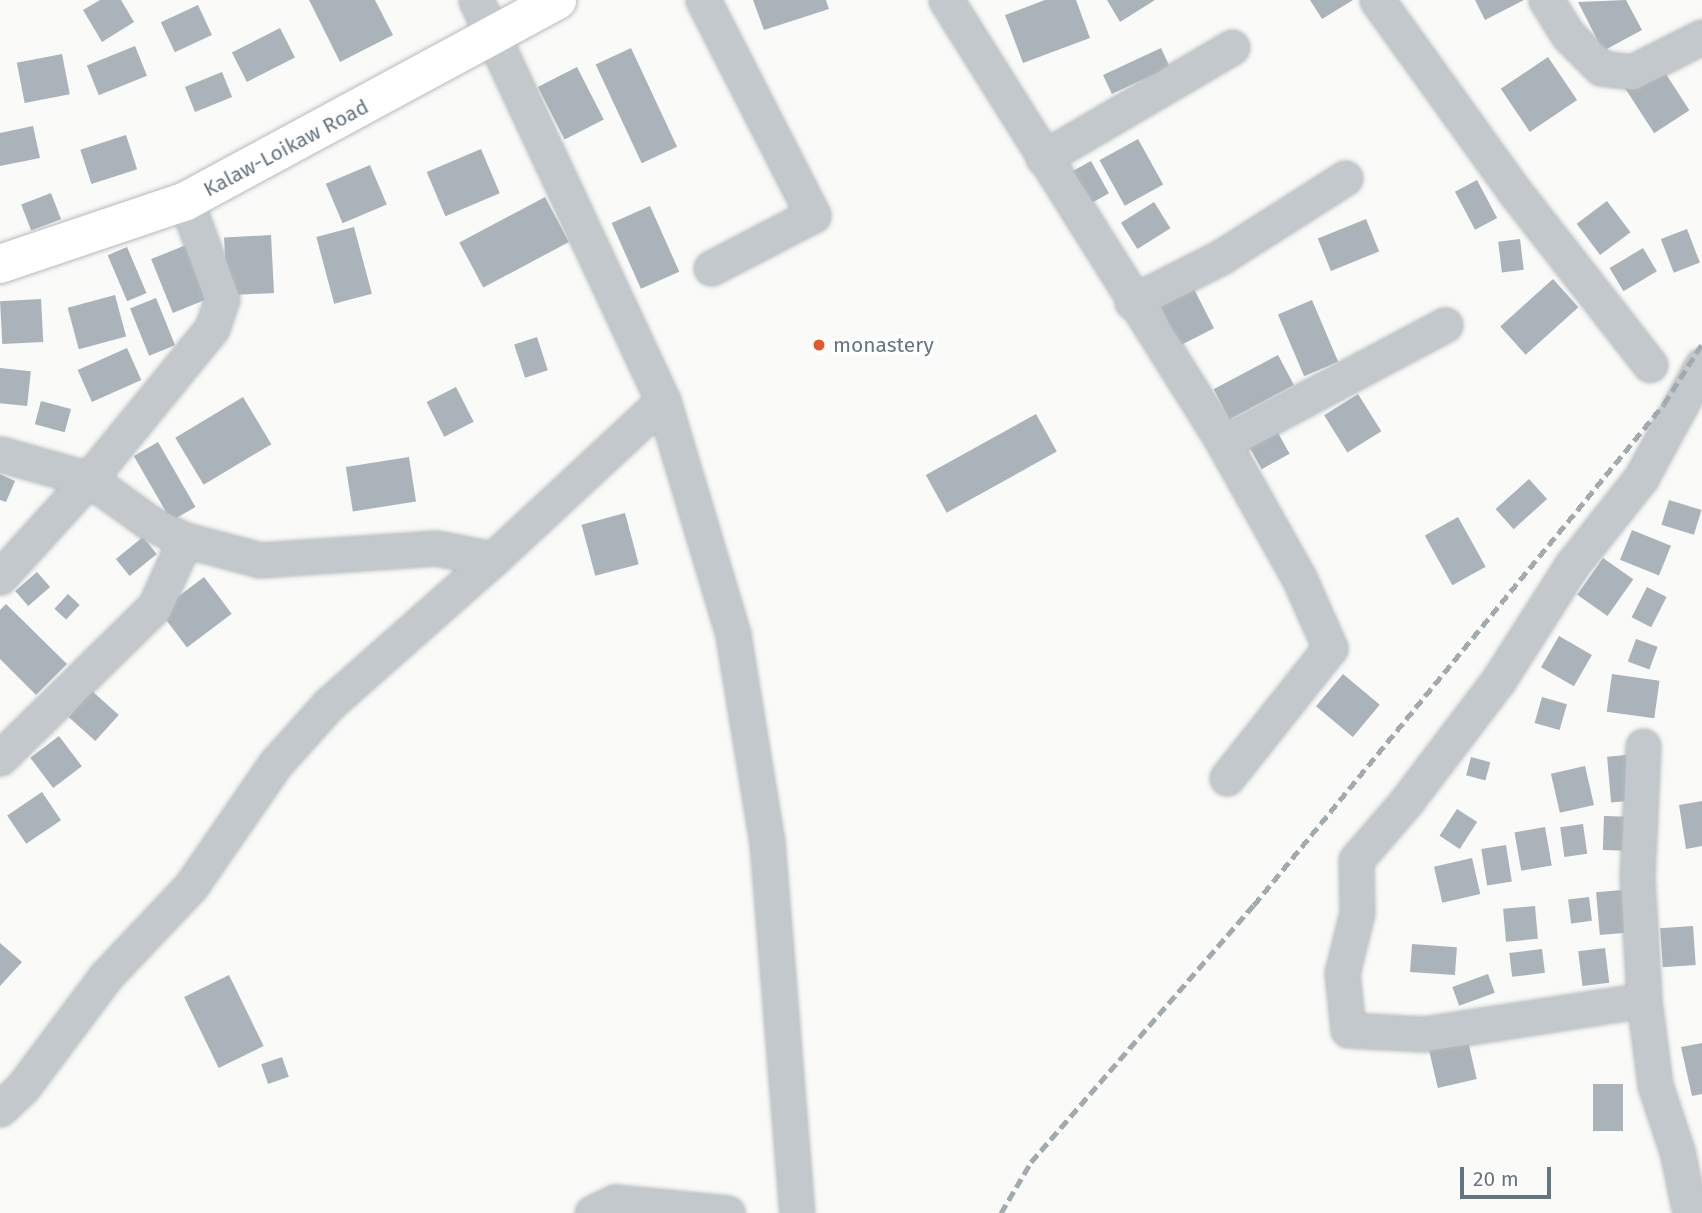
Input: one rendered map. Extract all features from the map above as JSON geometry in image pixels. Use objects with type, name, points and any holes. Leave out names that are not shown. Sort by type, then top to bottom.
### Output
[{"type":"main road","name":"Kalaw-Loikaw Road","points":[[0,264],[186,201],[494,37],[557,0]]},
{"type":"street","points":[[476,0],[663,401],[733,635],[763,814],[797,1213]]},
{"type":"street","points":[[703,0],[813,215],[711,268]]},
{"type":"street","points":[[946,0],[1132,302],[1219,435],[1298,578],[1330,648],[1227,778]]},
{"type":"street","points":[[1377,0],[1514,192],[1650,365]]},
{"type":"street","points":[[1546,0],[1568,36],[1601,68],[1632,72],[1702,37]]},
{"type":"street","points":[[1043,158],[1232,47]]},
{"type":"street","points":[[1132,302],[1221,257],[1345,178]]},
{"type":"street","points":[[0,577],[89,479],[212,328],[222,299],[186,201]]},
{"type":"street","points":[[1219,435],[1234,437],[1445,325]]},
{"type":"street","points":[[1644,1000],[1424,1034],[1348,1030],[1342,973],[1357,913],[1356,860],[1498,681],[1572,565],[1641,478],[1702,365]]},
{"type":"street","points":[[0,1109],[23,1087],[106,976],[191,886],[276,763],[329,704],[493,559],[663,401]]},
{"type":"street","points":[[0,454],[89,479],[150,523],[186,540],[260,560],[436,548],[493,559]]},
{"type":"street","points":[[0,758],[155,606],[186,540]]},
{"type":"street","points":[[1643,746],[1637,877],[1644,1000],[1655,1085],[1677,1151],[1690,1213]]},
{"type":"street","points":[[592,1213],[615,1202],[727,1213]]},
{"type":"building","points":[[100,0],[121,0],[134,22],[102,42],[83,10]]},
{"type":"building","points":[[309,0],[375,0],[393,35],[340,62]]},
{"type":"building","points":[[753,0],[826,0],[829,9],[764,30]]},
{"type":"building","points":[[1045,0],[1076,0],[1090,38],[1023,63],[1005,15]]},
{"type":"building","points":[[1107,0],[1155,0],[1120,22]]},
{"type":"building","points":[[1310,0],[1353,0],[1322,19]]},
{"type":"building","points":[[1475,0],[1524,0],[1485,20]]},
{"type":"building","points":[[1626,0],[1642,30],[1603,51],[1578,2]]},
{"type":"building","points":[[198,5],[212,35],[175,52],[161,22]]},
{"type":"building","points":[[280,28],[295,57],[247,82],[232,53]]},
{"type":"building","points":[[135,46],[147,76],[99,95],[87,65]]},
{"type":"building","points":[[631,48],[677,147],[642,163],[596,64]]},
{"type":"building","points":[[1161,48],[1170,67],[1112,94],[1103,75]]},
{"type":"building","points":[[62,54],[70,94],[25,103],[17,63]]},
{"type":"building","points":[[1548,57],[1577,100],[1530,132],[1501,89]]},
{"type":"building","points":[[1660,65],[1689,110],[1654,133],[1625,88]]},
{"type":"building","points":[[577,67],[604,120],[565,140],[538,87]]},
{"type":"building","points":[[222,72],[232,97],[195,112],[185,87]]},
{"type":"building","points":[[33,126],[40,158],[0,166],[0,133]]},
{"type":"building","points":[[126,135],[137,169],[91,184],[80,150]]},
{"type":"building","points":[[1138,139],[1163,184],[1125,206],[1100,160]]},
{"type":"building","points":[[481,149],[500,193],[445,216],[427,172]]},
{"type":"building","points":[[1091,161],[1109,193],[1086,206],[1068,174]]},
{"type":"building","points":[[370,165],[387,205],[343,223],[326,184]]},
{"type":"building","points":[[1477,180],[1497,218],[1475,230],[1455,192]]},
{"type":"building","points":[[51,193],[61,219],[31,231],[21,204]]},
{"type":"building","points":[[545,197],[569,242],[483,288],[459,243]]},
{"type":"building","points":[[1607,201],[1630,232],[1600,255],[1577,224]]},
{"type":"building","points":[[1154,202],[1170,228],[1137,249],[1121,223]]},
{"type":"building","points":[[650,206],[679,272],[641,289],[612,223]]},
{"type":"building","points":[[1366,219],[1379,251],[1331,271],[1318,238]]},
{"type":"building","points":[[354,227],[372,294],[334,304],[316,237]]},
{"type":"building","points":[[1687,229],[1700,263],[1674,273],[1661,239]]},
{"type":"building","points":[[271,235],[274,293],[227,295],[224,237]]},
{"type":"building","points":[[1520,239],[1524,270],[1502,272],[1498,242]]},
{"type":"building","points":[[191,243],[213,297],[173,313],[151,259]]},
{"type":"building","points":[[127,247],[147,293],[127,301],[108,255]]},
{"type":"building","points":[[1643,248],[1657,271],[1623,291],[1610,268]]},
{"type":"building","points":[[1553,279],[1578,307],[1526,355],[1500,327]]},
{"type":"building","points":[[1194,289],[1214,328],[1180,345],[1160,306]]},
{"type":"building","points":[[115,295],[126,337],[79,349],[68,308]]},
{"type":"building","points":[[156,298],[175,345],[149,356],[130,308]]},
{"type":"building","points":[[41,299],[43,342],[2,344],[0,301]]},
{"type":"building","points":[[1312,300],[1338,362],[1304,376],[1278,314]]},
{"type":"building","points":[[537,337],[548,370],[525,378],[514,344]]},
{"type":"building","points":[[127,348],[141,380],[92,402],[78,370]]},
{"type":"building","points":[[1278,355],[1294,385],[1230,419],[1214,389]]},
{"type":"building","points":[[0,368],[31,371],[27,406],[0,403]]},
{"type":"building","points":[[456,387],[474,422],[444,437],[427,402]]},
{"type":"building","points":[[1358,394],[1381,431],[1347,453],[1324,415]]},
{"type":"building","points":[[243,397],[271,444],[204,485],[175,438]]},
{"type":"building","points":[[41,401],[71,409],[65,432],[35,424]]},
{"type":"building","points":[[1036,414],[1057,452],[947,513],[926,475]]},
{"type":"building","points":[[1277,431],[1290,454],[1262,469],[1249,447]]},
{"type":"building","points":[[158,442],[196,507],[171,521],[134,456]]},
{"type":"building","points":[[409,457],[416,501],[353,511],[346,467]]},
{"type":"building","points":[[0,474],[15,481],[6,502],[0,500]]},
{"type":"building","points":[[1529,479],[1547,499],[1514,529],[1496,509]]},
{"type":"building","points":[[1669,500],[1702,510],[1694,535],[1661,525]]},
{"type":"building","points":[[625,513],[639,564],[595,576],[582,525]]},
{"type":"building","points":[[1458,517],[1486,567],[1452,585],[1425,535]]},
{"type":"building","points":[[1632,530],[1671,546],[1659,575],[1620,560]]},
{"type":"building","points":[[143,537],[157,554],[130,576],[116,559]]},
{"type":"building","points":[[1603,558],[1633,579],[1607,616],[1577,595]]},
{"type":"building","points":[[37,572],[50,587],[28,606],[15,591]]},
{"type":"building","points":[[204,577],[232,614],[187,647],[159,611]]},
{"type":"building","points":[[1647,587],[1667,597],[1651,627],[1632,617]]},
{"type":"building","points":[[68,594],[80,605],[66,620],[54,609]]},
{"type":"building","points":[[6,604],[67,664],[36,695],[0,659],[0,610]]},
{"type":"building","points":[[1559,636],[1592,655],[1574,686],[1541,667]]},
{"type":"building","points":[[1636,639],[1658,647],[1649,669],[1628,662]]},
{"type":"building","points":[[1343,674],[1380,705],[1353,737],[1316,706]]},
{"type":"building","points":[[1612,674],[1660,681],[1654,718],[1607,712]]},
{"type":"building","points":[[92,691],[119,715],[95,741],[69,717]]},
{"type":"building","points":[[1542,697],[1567,704],[1560,730],[1535,723]]},
{"type":"building","points":[[59,736],[82,766],[53,788],[30,758]]},
{"type":"building","points":[[1626,755],[1630,801],[1611,802],[1607,757]]},
{"type":"building","points":[[1471,757],[1490,762],[1485,781],[1466,775]]},
{"type":"building","points":[[1585,766],[1594,805],[1560,813],[1551,774]]},
{"type":"building","points":[[42,792],[61,820],[26,844],[7,815]]},
{"type":"building","points":[[1702,801],[1702,846],[1686,849],[1679,805]]},
{"type":"building","points":[[1457,809],[1477,822],[1460,849],[1440,836]]},
{"type":"building","points":[[1604,816],[1628,817],[1627,851],[1603,850]]},
{"type":"building","points":[[1583,824],[1587,854],[1564,857],[1560,827]]},
{"type":"building","points":[[1545,827],[1552,865],[1521,871],[1514,832]]},
{"type":"building","points":[[1506,845],[1512,882],[1487,885],[1481,849]]},
{"type":"building","points":[[1472,858],[1480,894],[1442,903],[1434,867]]},
{"type":"building","points":[[1622,890],[1626,933],[1600,935],[1596,892]]},
{"type":"building","points":[[1589,897],[1592,921],[1571,923],[1568,900]]},
{"type":"building","points":[[1535,906],[1538,939],[1506,942],[1503,909]]},
{"type":"building","points":[[1693,926],[1696,965],[1663,967],[1660,928]]},
{"type":"building","points":[[0,943],[22,962],[0,986]]},
{"type":"building","points":[[1412,944],[1457,947],[1455,975],[1410,972]]},
{"type":"building","points":[[1605,948],[1609,983],[1582,986],[1578,951]]},
{"type":"building","points":[[1542,949],[1545,973],[1512,977],[1509,953]]},
{"type":"building","points":[[1488,974],[1495,993],[1459,1006],[1452,987]]},
{"type":"building","points":[[229,975],[264,1046],[219,1068],[184,997]]},
{"type":"building","points":[[1468,1041],[1477,1079],[1438,1088],[1429,1050]]},
{"type":"building","points":[[1702,1043],[1702,1094],[1692,1096],[1681,1047]]},
{"type":"building","points":[[282,1057],[289,1077],[268,1084],[261,1064]]},
{"type":"building","points":[[1593,1084],[1623,1084],[1623,1131],[1593,1131]]},
{"type":"railway","points":[[1001,1213],[1031,1162],[1254,905],[1664,404],[1702,344]]},
{"type":"place","name":"monastery","points":[[819,345]]}]
